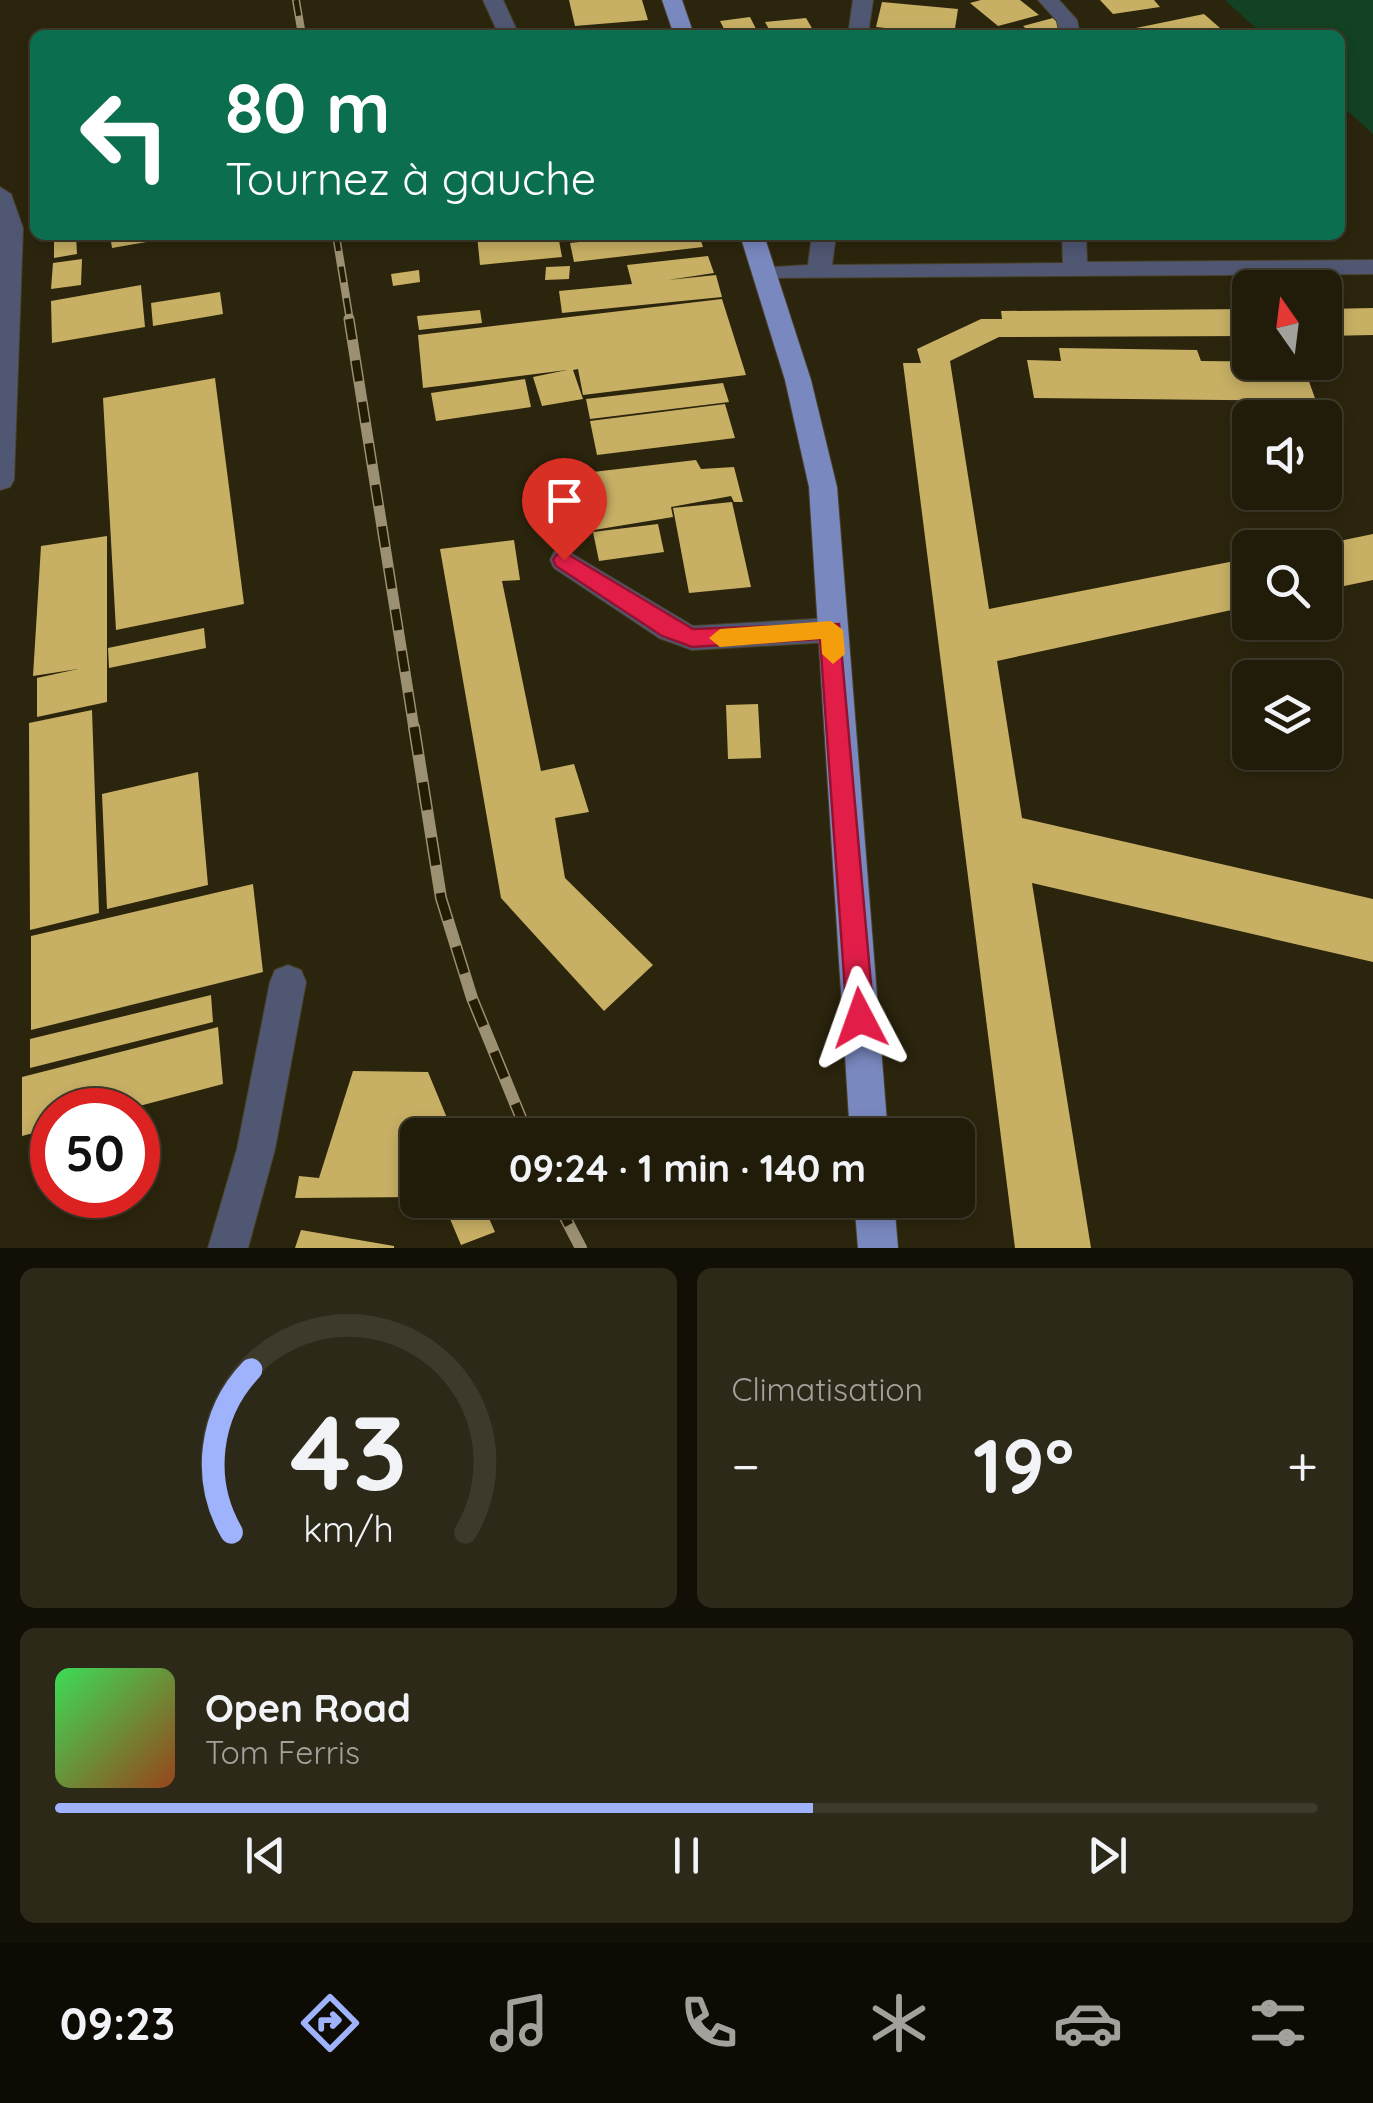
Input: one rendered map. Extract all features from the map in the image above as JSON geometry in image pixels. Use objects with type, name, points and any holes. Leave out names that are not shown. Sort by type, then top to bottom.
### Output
[{"type":"main road","points":[[672,0],[682,30]]},
{"type":"main road","points":[[754,240],[798,380],[823,487],[868,1118]]},
{"type":"main road","points":[[876,1218],[878,1248]]},
{"type":"street","points":[[492,0],[507,30]]},
{"type":"street","points":[[859,30],[864,0]]},
{"type":"street","points":[[1048,0],[1067,20],[1069,30]]},
{"type":"street","points":[[0,194],[11,228],[0,480]]},
{"type":"street","points":[[818,270],[823,240]]},
{"type":"street","points":[[1074,240],[1074,268]]},
{"type":"street","points":[[765,273],[1373,267]]},
{"type":"street","points":[[564,560],[670,630],[692,638],[831,630]]},
{"type":"street","points":[[228,1248],[256,1150],[288,982]]},
{"type":"green space","points":[[1225,0],[1373,0],[1373,134],[1345,109],[1345,30],[1258,30]]},
{"type":"building","points":[[569,0],[642,0],[648,20],[575,26]]},
{"type":"building","points":[[1020,0],[1039,15],[998,26],[970,3]]},
{"type":"building","points":[[1100,0],[1154,0],[1160,7],[1113,14]]},
{"type":"building","points":[[882,2],[958,9],[955,30],[876,27]]},
{"type":"building","points":[[1204,14],[1222,30],[1138,30],[1136,28]]},
{"type":"building","points":[[750,17],[756,30],[724,30],[720,21]]},
{"type":"building","points":[[806,18],[813,30],[769,30],[765,22]]},
{"type":"building","points":[[1053,18],[1064,27],[1027,30],[1023,26]]},
{"type":"building","points":[[54,240],[76,240],[77,254],[54,258]]},
{"type":"building","points":[[111,240],[158,240],[112,248]]},
{"type":"building","points":[[478,240],[559,240],[562,257],[480,265]]},
{"type":"building","points":[[701,240],[703,247],[574,262],[570,243]]},
{"type":"building","points":[[708,256],[714,273],[668,280],[716,275],[722,297],[562,313],[559,291],[632,284],[627,265]]},
{"type":"building","points":[[82,259],[81,285],[51,289],[53,263]]},
{"type":"building","points":[[570,266],[569,279],[545,280],[546,267]]},
{"type":"building","points":[[419,270],[420,282],[393,286],[391,274]]},
{"type":"building","points":[[141,285],[145,327],[52,343],[51,301]]},
{"type":"building","points":[[220,292],[223,314],[153,326],[151,303]]},
{"type":"building","points":[[722,299],[746,375],[583,395],[578,369],[573,370],[583,399],[542,406],[533,377],[567,370],[423,388],[418,335]]},
{"type":"building","points":[[1373,308],[1373,335],[1342,336],[1342,309]]},
{"type":"building","points":[[1232,309],[1232,336],[999,337],[950,361],[989,609],[1232,562],[1232,610],[997,661],[1022,818],[1373,899],[1373,962],[1032,883],[1091,1248],[1015,1248],[903,363],[921,363],[917,349],[981,319],[1002,319],[1001,311]]},
{"type":"building","points":[[480,310],[482,323],[419,330],[417,316]]},
{"type":"building","points":[[1059,348],[1197,350],[1201,361],[1232,361],[1232,380],[1308,380],[1316,400],[1034,398],[1027,360],[1061,361]]},
{"type":"building","points":[[215,378],[244,604],[116,630],[103,398]]},
{"type":"building","points":[[525,379],[531,407],[436,421],[431,393]]},
{"type":"building","points":[[723,383],[729,402],[590,419],[586,399]]},
{"type":"building","points":[[725,404],[735,438],[597,455],[590,421]]},
{"type":"building","points":[[696,460],[701,469],[734,467],[743,502],[734,502],[731,496],[671,507],[673,517],[594,530],[584,473]]},
{"type":"building","points":[[732,502],[751,587],[689,593],[673,508]]},
{"type":"building","points":[[658,524],[664,552],[599,561],[593,532]]},
{"type":"building","points":[[1373,534],[1373,580],[1342,586],[1342,540]]},
{"type":"building","points":[[107,536],[107,702],[37,717],[37,678],[78,669],[33,676],[41,546]]},
{"type":"building","points":[[514,540],[520,580],[502,581],[541,771],[574,764],[589,812],[555,818],[565,878],[653,965],[604,1011],[501,898],[440,549]]},
{"type":"building","points":[[204,628],[206,648],[109,668],[108,648]]},
{"type":"building","points":[[758,704],[761,758],[728,759],[726,705]]},
{"type":"building","points":[[92,710],[99,913],[30,930],[29,723]]},
{"type":"building","points":[[198,772],[208,885],[107,909],[102,794]]},
{"type":"building","points":[[253,884],[263,972],[31,1030],[31,936]]},
{"type":"building","points":[[211,995],[213,1022],[30,1068],[30,1039]]},
{"type":"building","points":[[218,1027],[223,1084],[160,1101],[160,1088],[30,1088],[30,1134],[22,1136],[22,1077]]},
{"type":"building","points":[[353,1071],[428,1072],[447,1118],[400,1118],[400,1197],[295,1198],[299,1176],[319,1178]]},
{"type":"building","points":[[450,1218],[489,1218],[495,1232],[461,1245]]},
{"type":"building","points":[[301,1230],[394,1246],[394,1248],[295,1248]]},
{"type":"railway","points":[[296,0],[301,30]]},
{"type":"railway","points":[[337,240],[350,321]]},
{"type":"railway","points":[[349,319],[414,729]]},
{"type":"railway","points":[[414,727],[441,898],[472,998],[521,1118]]},
{"type":"railway","points":[[565,1218],[581,1248]]},
{"type":"slow traffic","points":[[720,638],[831,630],[833,654]]},
{"type":"route","points":[[564,560],[670,630],[692,638],[831,630],[860,1018]]}]
